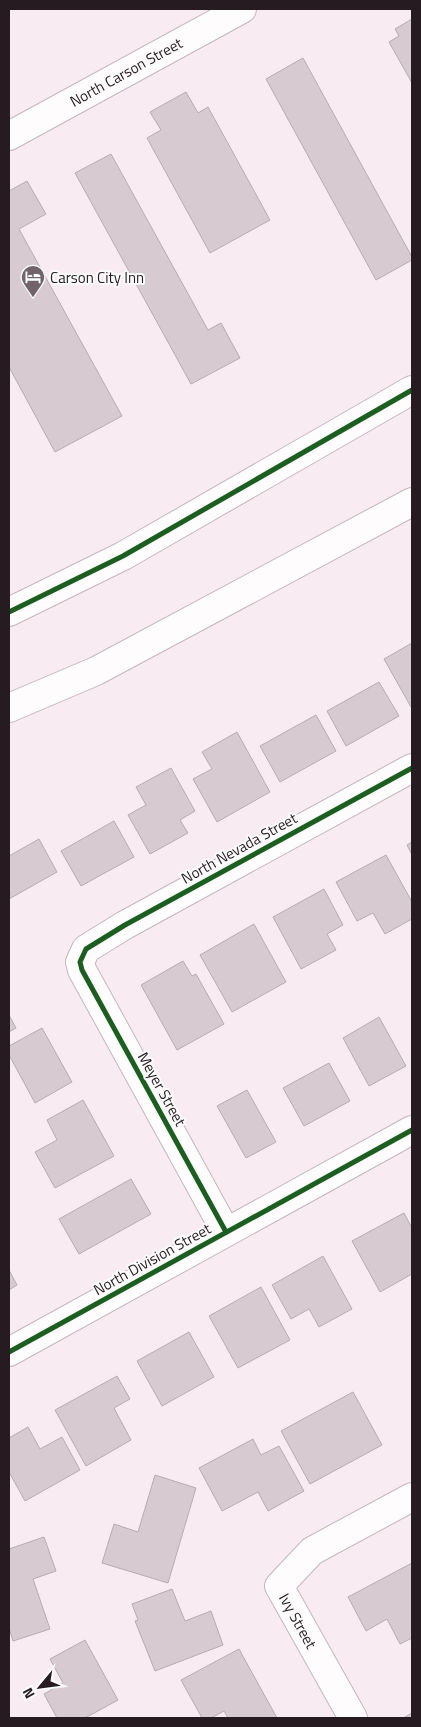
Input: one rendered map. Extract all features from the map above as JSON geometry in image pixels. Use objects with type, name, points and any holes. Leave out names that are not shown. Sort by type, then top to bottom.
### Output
[{"type":"street","name":"North Carson Street","points":[[9,136],[242,9]]},
{"type":"street","points":[[9,612],[123,556],[412,390]]},
{"type":"street","points":[[9,708],[96,671],[412,502]]},
{"type":"street","name":"North Nevada Street","points":[[84,957],[86,949],[125,925],[412,768]]},
{"type":"street","name":"Meyer Street","points":[[84,957],[80,962],[82,970],[226,1232]]},
{"type":"street","name":"North Division Street","points":[[9,1352],[412,1130]]},
{"type":"street","name":"Ivy Street","points":[[353,1718],[279,1586],[312,1551],[412,1497]]},
{"type":"building","points":[[412,19],[412,83],[389,42],[399,36],[395,29]]},
{"type":"building","points":[[303,58],[412,257],[412,260],[376,280],[266,79]]},
{"type":"building","points":[[186,92],[198,113],[208,107],[270,220],[210,253],[147,138],[161,130],[150,112]]},
{"type":"building","points":[[111,154],[208,330],[221,323],[240,358],[191,384],[75,173]]},
{"type":"building","name":"Carson City Inn","points":[[27,181],[46,214],[19,229],[122,416],[55,452],[9,367],[9,191]]},
{"type":"building","points":[[412,643],[412,707],[411,707],[384,659]]},
{"type":"building","points":[[379,682],[399,716],[346,746],[327,711]]},
{"type":"building","points":[[316,715],[336,751],[280,782],[260,746]]},
{"type":"building","points":[[237,732],[270,792],[217,822],[193,779],[212,769],[202,752]]},
{"type":"building","points":[[171,768],[195,811],[180,820],[188,833],[150,854],[128,815],[146,805],[136,787]]},
{"type":"building","points":[[114,821],[134,857],[81,886],[61,851]]},
{"type":"building","points":[[39,839],[57,872],[9,899],[9,856]]},
{"type":"building","points":[[412,842],[412,855],[407,845]]},
{"type":"building","points":[[386,855],[412,902],[412,919],[385,934],[373,913],[357,921],[336,882]]},
{"type":"building","points":[[324,889],[343,925],[327,934],[336,950],[301,969],[273,917]]},
{"type":"building","points":[[254,924],[286,982],[232,1012],[200,955]]},
{"type":"building","points":[[183,961],[192,976],[196,974],[224,1024],[177,1050],[141,985]]},
{"type":"building","points":[[9,1015],[16,1028],[9,1032]]},
{"type":"building","points":[[379,1017],[406,1066],[369,1086],[343,1038]]},
{"type":"building","points":[[42,1028],[72,1082],[35,1103],[9,1055],[9,1046]]},
{"type":"building","points":[[329,1063],[350,1101],[304,1126],[283,1088]]},
{"type":"building","points":[[247,1090],[276,1142],[246,1158],[217,1106]]},
{"type":"building","points":[[83,1100],[114,1156],[55,1188],[35,1152],[57,1140],[47,1120]]},
{"type":"building","points":[[131,1179],[151,1214],[79,1254],[59,1219]]},
{"type":"building","points":[[404,1213],[412,1228],[412,1274],[380,1292],[352,1241]]},
{"type":"building","points":[[323,1256],[352,1309],[319,1327],[309,1309],[291,1319],[272,1285]]},
{"type":"building","points":[[9,1270],[17,1285],[9,1290]]},
{"type":"building","points":[[261,1287],[290,1340],[238,1368],[209,1316]]},
{"type":"building","points":[[189,1332],[214,1377],[162,1406],[137,1361]]},
{"type":"building","points":[[117,1376],[130,1399],[114,1408],[131,1440],[86,1466],[55,1410]]},
{"type":"building","points":[[353,1392],[382,1445],[310,1484],[281,1431]]},
{"type":"building","points":[[28,1427],[40,1449],[62,1437],[80,1470],[25,1501],[9,1472],[9,1438]]},
{"type":"building","points":[[253,1439],[261,1455],[279,1446],[304,1491],[268,1511],[258,1492],[222,1511],[199,1468]]},
{"type":"building","points":[[155,1475],[196,1488],[168,1583],[102,1563],[114,1524],[138,1532]]},
{"type":"building","points":[[44,1537],[56,1571],[33,1579],[50,1629],[13,1641],[9,1628],[9,1549]]},
{"type":"building","points":[[412,1563],[412,1638],[400,1644],[387,1619],[366,1631],[348,1597]]},
{"type":"building","points":[[172,1589],[185,1621],[211,1611],[223,1645],[155,1671],[135,1621],[138,1620],[132,1604]]},
{"type":"building","points":[[85,1640],[118,1700],[85,1718],[57,1718],[44,1694],[63,1683],[50,1659]]},
{"type":"building","points":[[239,1649],[277,1718],[228,1718],[224,1711],[211,1718],[202,1718],[181,1680]]},
{"type":"building","points":[[412,1713],[412,1718],[405,1717]]},
{"type":"cycle path","points":[[9,612],[123,556],[412,390]]},
{"type":"cycle path","points":[[226,1232],[82,970],[80,962],[86,949],[125,925],[412,768]]},
{"type":"cycle path","points":[[9,1352],[412,1130]]},
{"type":"place","name":"Carson City Inn","points":[[33,298]]}]
